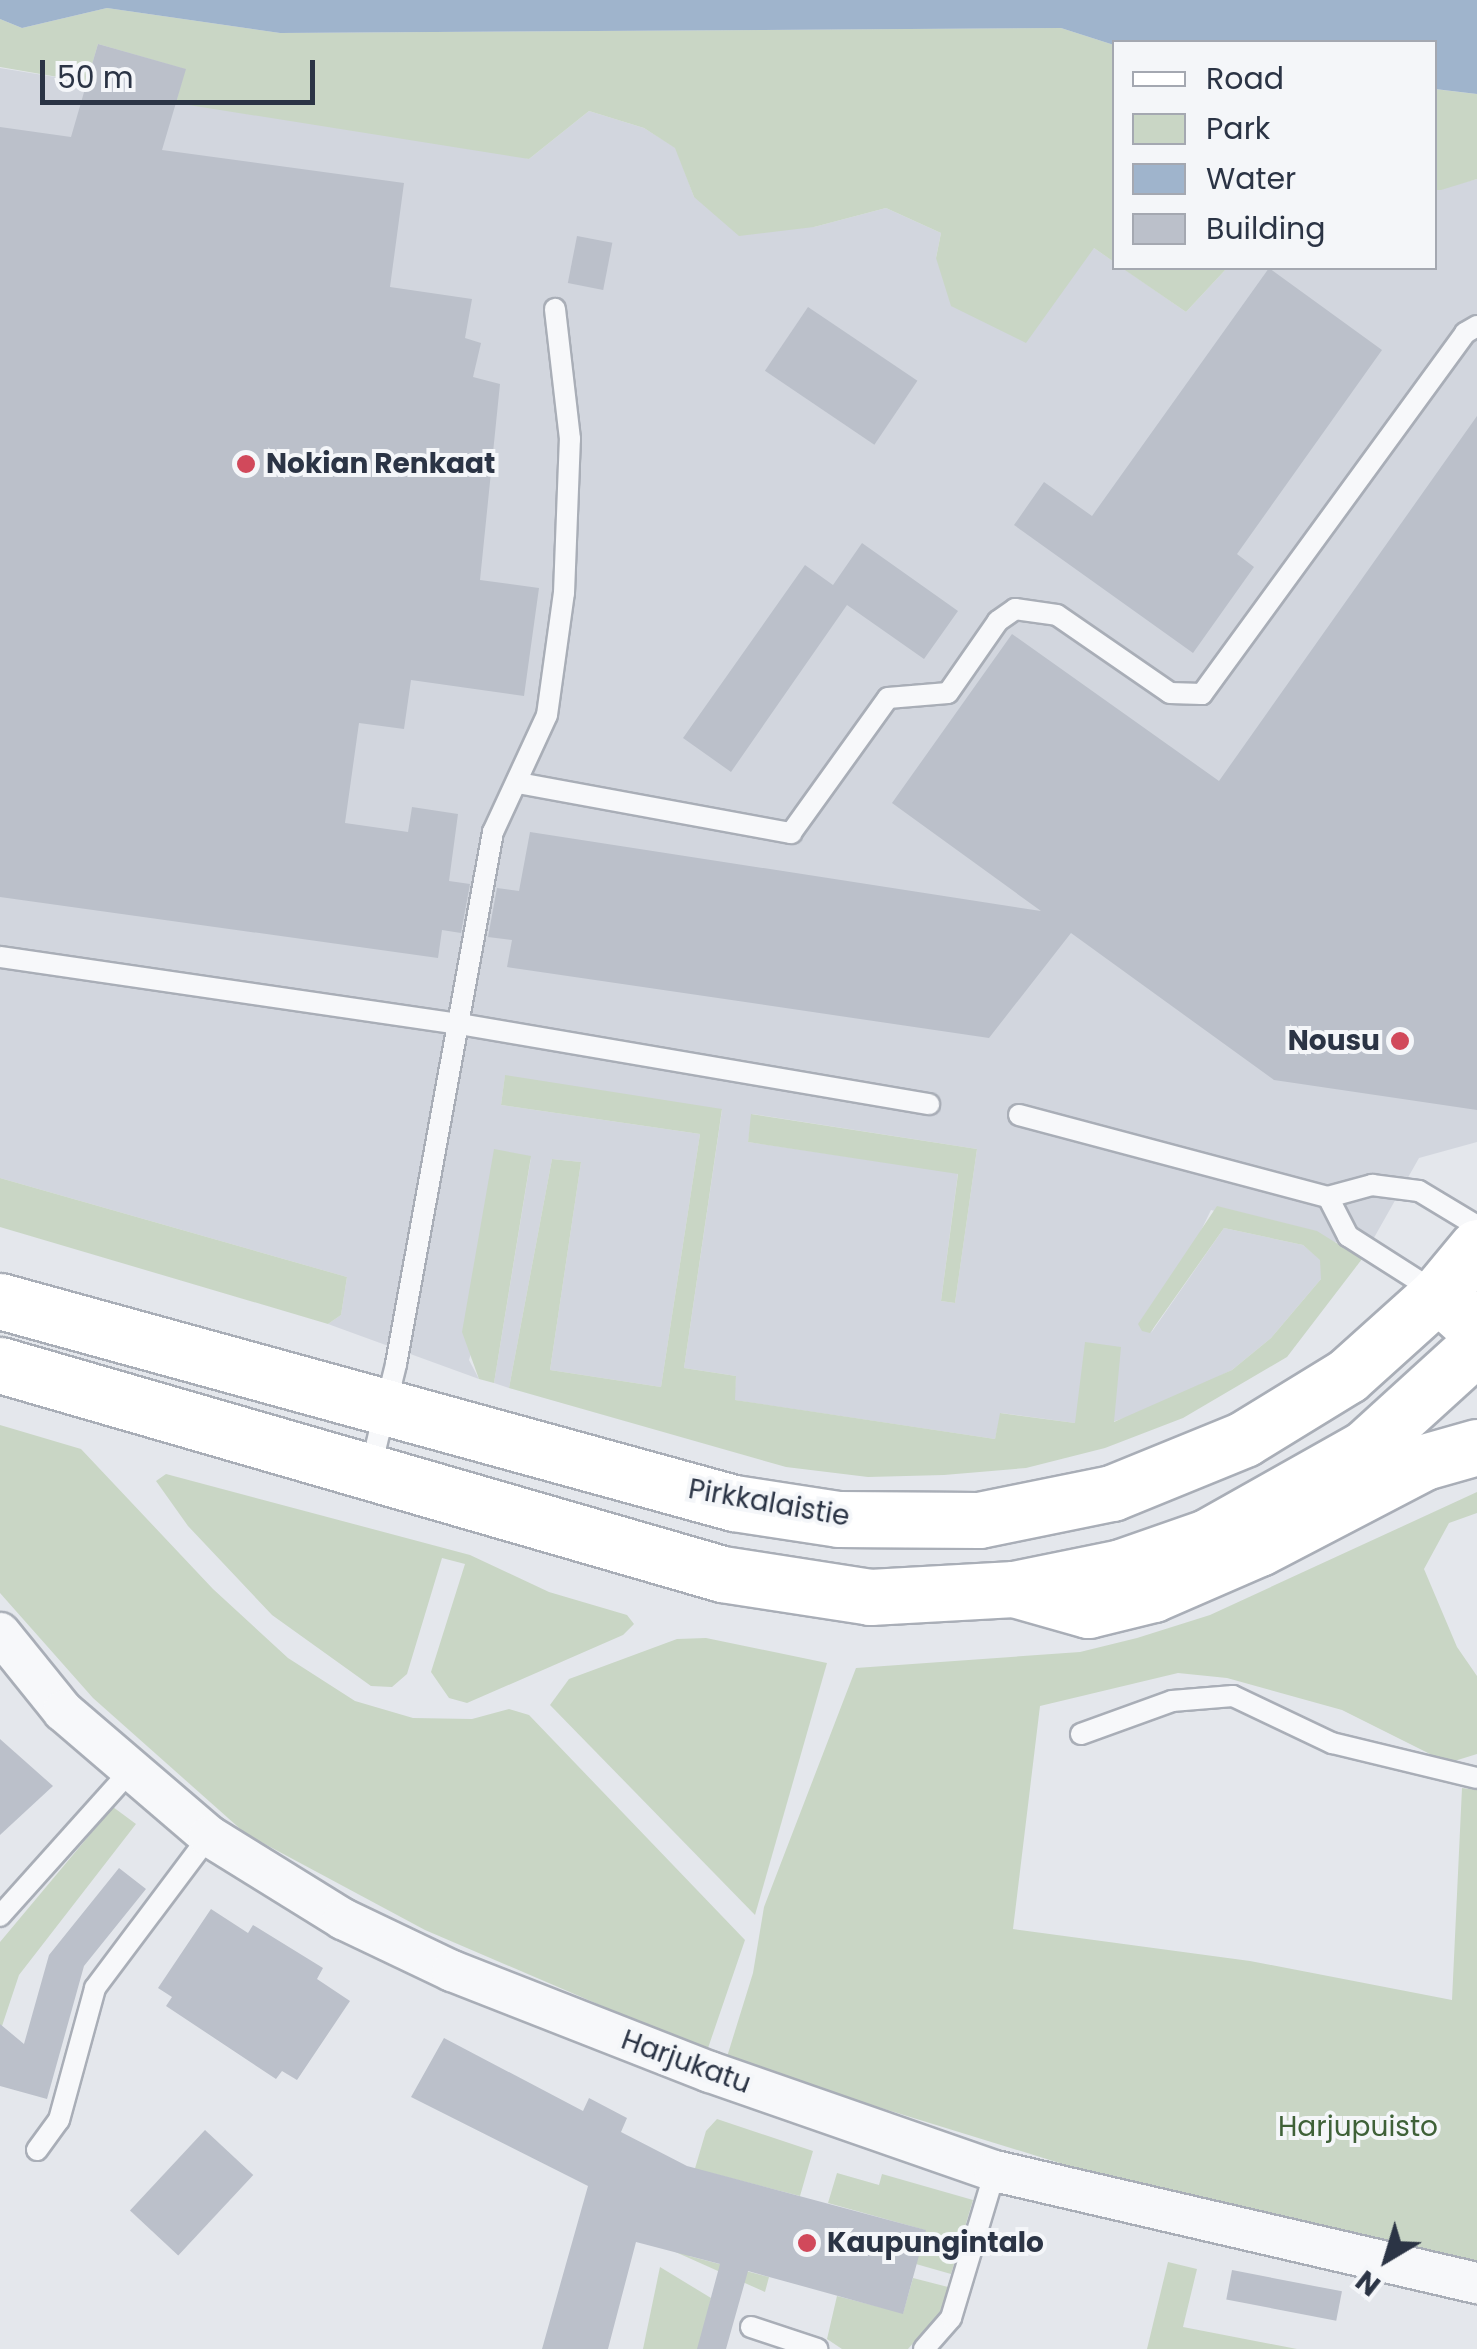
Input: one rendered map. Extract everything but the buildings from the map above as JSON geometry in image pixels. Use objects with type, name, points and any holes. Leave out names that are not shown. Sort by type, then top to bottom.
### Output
[{"type":"main road","name":"Pirkkalaistie","points":[[0,1301],[734,1503],[838,1519],[979,1520],[1112,1493],[1244,1439],[1458,1312],[1477,1247]]},
{"type":"main road","points":[[0,1365],[370,1473],[779,1585],[870,1597],[1014,1589],[1159,1554],[1258,1512],[1365,1448],[1477,1346]]},
{"type":"main road","points":[[1014,1589],[1088,1610],[1152,1594],[1259,1548],[1424,1462],[1477,1447]]},
{"type":"street","name":"Harjukatu","points":[[1,1637],[63,1711],[209,1836],[343,1918],[452,1971],[691,2065],[994,2171],[1477,2284]]},
{"type":"lane","points":[[370,1473],[387,1410],[493,832],[547,715],[564,593],[570,439],[555,310]]},
{"type":"lane","points":[[518,783],[791,833],[888,698],[948,693],[998,622],[1015,609],[1058,615],[1170,693],[1202,694],[1466,333],[1477,326]]},
{"type":"lane","points":[[0,957],[460,1024],[929,1104]]},
{"type":"lane","points":[[1019,1115],[1328,1197],[1372,1185],[1419,1191],[1477,1226]]},
{"type":"lane","points":[[1328,1197],[1348,1236],[1458,1312]]},
{"type":"lane","points":[[1081,1734],[1172,1701],[1233,1696],[1332,1743],[1477,1778]]},
{"type":"lane","points":[[0,1916],[130,1772]]},
{"type":"lane","points":[[38,2150],[60,2120],[95,1988],[209,1836]]},
{"type":"lane","points":[[924,2349],[951,2318],[994,2171]]},
{"type":"lane","points":[[751,2327],[817,2349]]},
{"type":"shaded area","points":[[98,44],[529,159],[589,111],[644,128],[676,148],[694,197],[814,227],[886,208],[941,233],[936,258],[1094,248],[1112,261],[1112,270],[1126,270],[1186,312],[1225,270],[1437,270],[1437,189],[1477,179],[1477,1142],[1419,1158],[1362,1259],[1346,1245],[1211,1210],[1151,1333],[1224,1228],[1303,1245],[1321,1260],[1321,1279],[1271,1338],[1232,1370],[1149,1410],[1112,1422],[1075,1423],[1001,1413],[995,1439],[734,1400],[736,1376],[684,1368],[722,1110],[505,1076],[501,1105],[700,1134],[661,1387],[550,1370],[581,1162],[552,1159],[509,1388],[494,1383],[531,1157],[469,1360],[479,1379],[328,1324],[341,1315],[347,1277],[0,1178],[0,68],[86,82]],"holes":[[[752,1114],[977,1149],[955,1303],[941,1301],[958,1173],[748,1142]]]},
{"type":"green space","points":[[107,8],[280,33],[1061,28],[1112,44],[1112,261],[1094,248],[1026,343],[951,306],[936,258],[941,233],[886,208],[814,227],[739,236],[694,197],[675,148],[644,128],[589,111],[529,159],[176,103],[185,69],[98,44],[87,82],[0,67],[0,19],[22,28]]},
{"type":"green space","points":[[1437,89],[1477,94],[1477,179],[1437,190]]},
{"type":"green space","points":[[1125,270],[1225,270],[1186,312]]},
{"type":"green space","points":[[505,1075],[722,1109],[684,1368],[736,1376],[735,1400],[995,1439],[1000,1413],[1075,1423],[1085,1342],[1121,1347],[1114,1422],[1232,1370],[1271,1338],[1321,1279],[1320,1260],[1303,1245],[1224,1228],[1150,1333],[1142,1331],[1138,1324],[1217,1206],[1317,1231],[1362,1259],[1287,1357],[1183,1418],[1105,1448],[1026,1468],[944,1475],[868,1477],[786,1467],[509,1388],[552,1159],[581,1162],[550,1370],[661,1387],[700,1134],[501,1105]]},
{"type":"green space","points":[[751,1114],[977,1149],[955,1303],[941,1301],[958,1174],[748,1142]]},
{"type":"green space","points":[[494,1149],[531,1156],[494,1383],[479,1379],[462,1332]]},
{"type":"green space","points":[[0,1178],[347,1277],[341,1315],[328,1324],[0,1227]]},
{"type":"green space","points":[[0,1425],[81,1449],[213,1589],[288,1658],[355,1701],[413,1718],[472,1719],[509,1709],[529,1715],[745,1940],[707,2051],[425,1930],[246,1834],[93,1698],[0,1593]]},
{"type":"green space","points":[[166,1474],[470,1555],[549,1592],[627,1615],[634,1624],[623,1635],[467,1703],[449,1698],[431,1672],[465,1564],[442,1558],[407,1674],[392,1687],[371,1686],[272,1615],[188,1526],[156,1481]]},
{"type":"green space","name":"Harjupuisto","points":[[1477,1492],[1477,1513],[1449,1523],[1424,1569],[1457,1647],[1477,1676],[1477,1754],[1448,1763],[1342,1710],[1227,1678],[1178,1673],[1040,1706],[1013,1929],[1250,1961],[1452,2000],[1462,1788],[1477,1790],[1477,2266],[1124,2183],[726,2060],[753,1973],[764,1907],[856,1668],[1080,1652],[1137,1638],[1210,1615]]},
{"type":"green space","points":[[706,1638],[827,1663],[755,1915],[550,1705],[569,1679],[677,1639]]},
{"type":"green space","points":[[113,1807],[136,1824],[19,1975],[0,2032],[0,1942]]},
{"type":"green space","points":[[717,2119],[813,2151],[800,2196],[711,2173],[689,2256],[769,2277],[765,2292],[671,2250],[706,2131]]},
{"type":"green space","points":[[837,2173],[879,2185],[882,2174],[973,2200],[951,2274],[916,2264],[925,2230],[828,2203]]},
{"type":"green space","points":[[1168,2262],[1197,2269],[1183,2327],[1297,2349],[1147,2349]]},
{"type":"green space","points":[[660,2267],[711,2298],[700,2349],[643,2349]]},
{"type":"green space","points":[[913,2278],[948,2287],[941,2311],[908,2349],[842,2349],[827,2339],[837,2296],[903,2313]]},
{"type":"water","points":[[0,0],[1477,0],[1477,94],[1437,89],[1437,40],[1112,40],[1112,44],[1061,28],[280,33],[107,8],[22,28],[0,19]]},
{"type":"place","name":"Nokian Renkaat","points":[[246,464]]},
{"type":"place","name":"Nousu","points":[[1400,1041]]},
{"type":"place","name":"Kaupungintalo","points":[[807,2243]]}]
